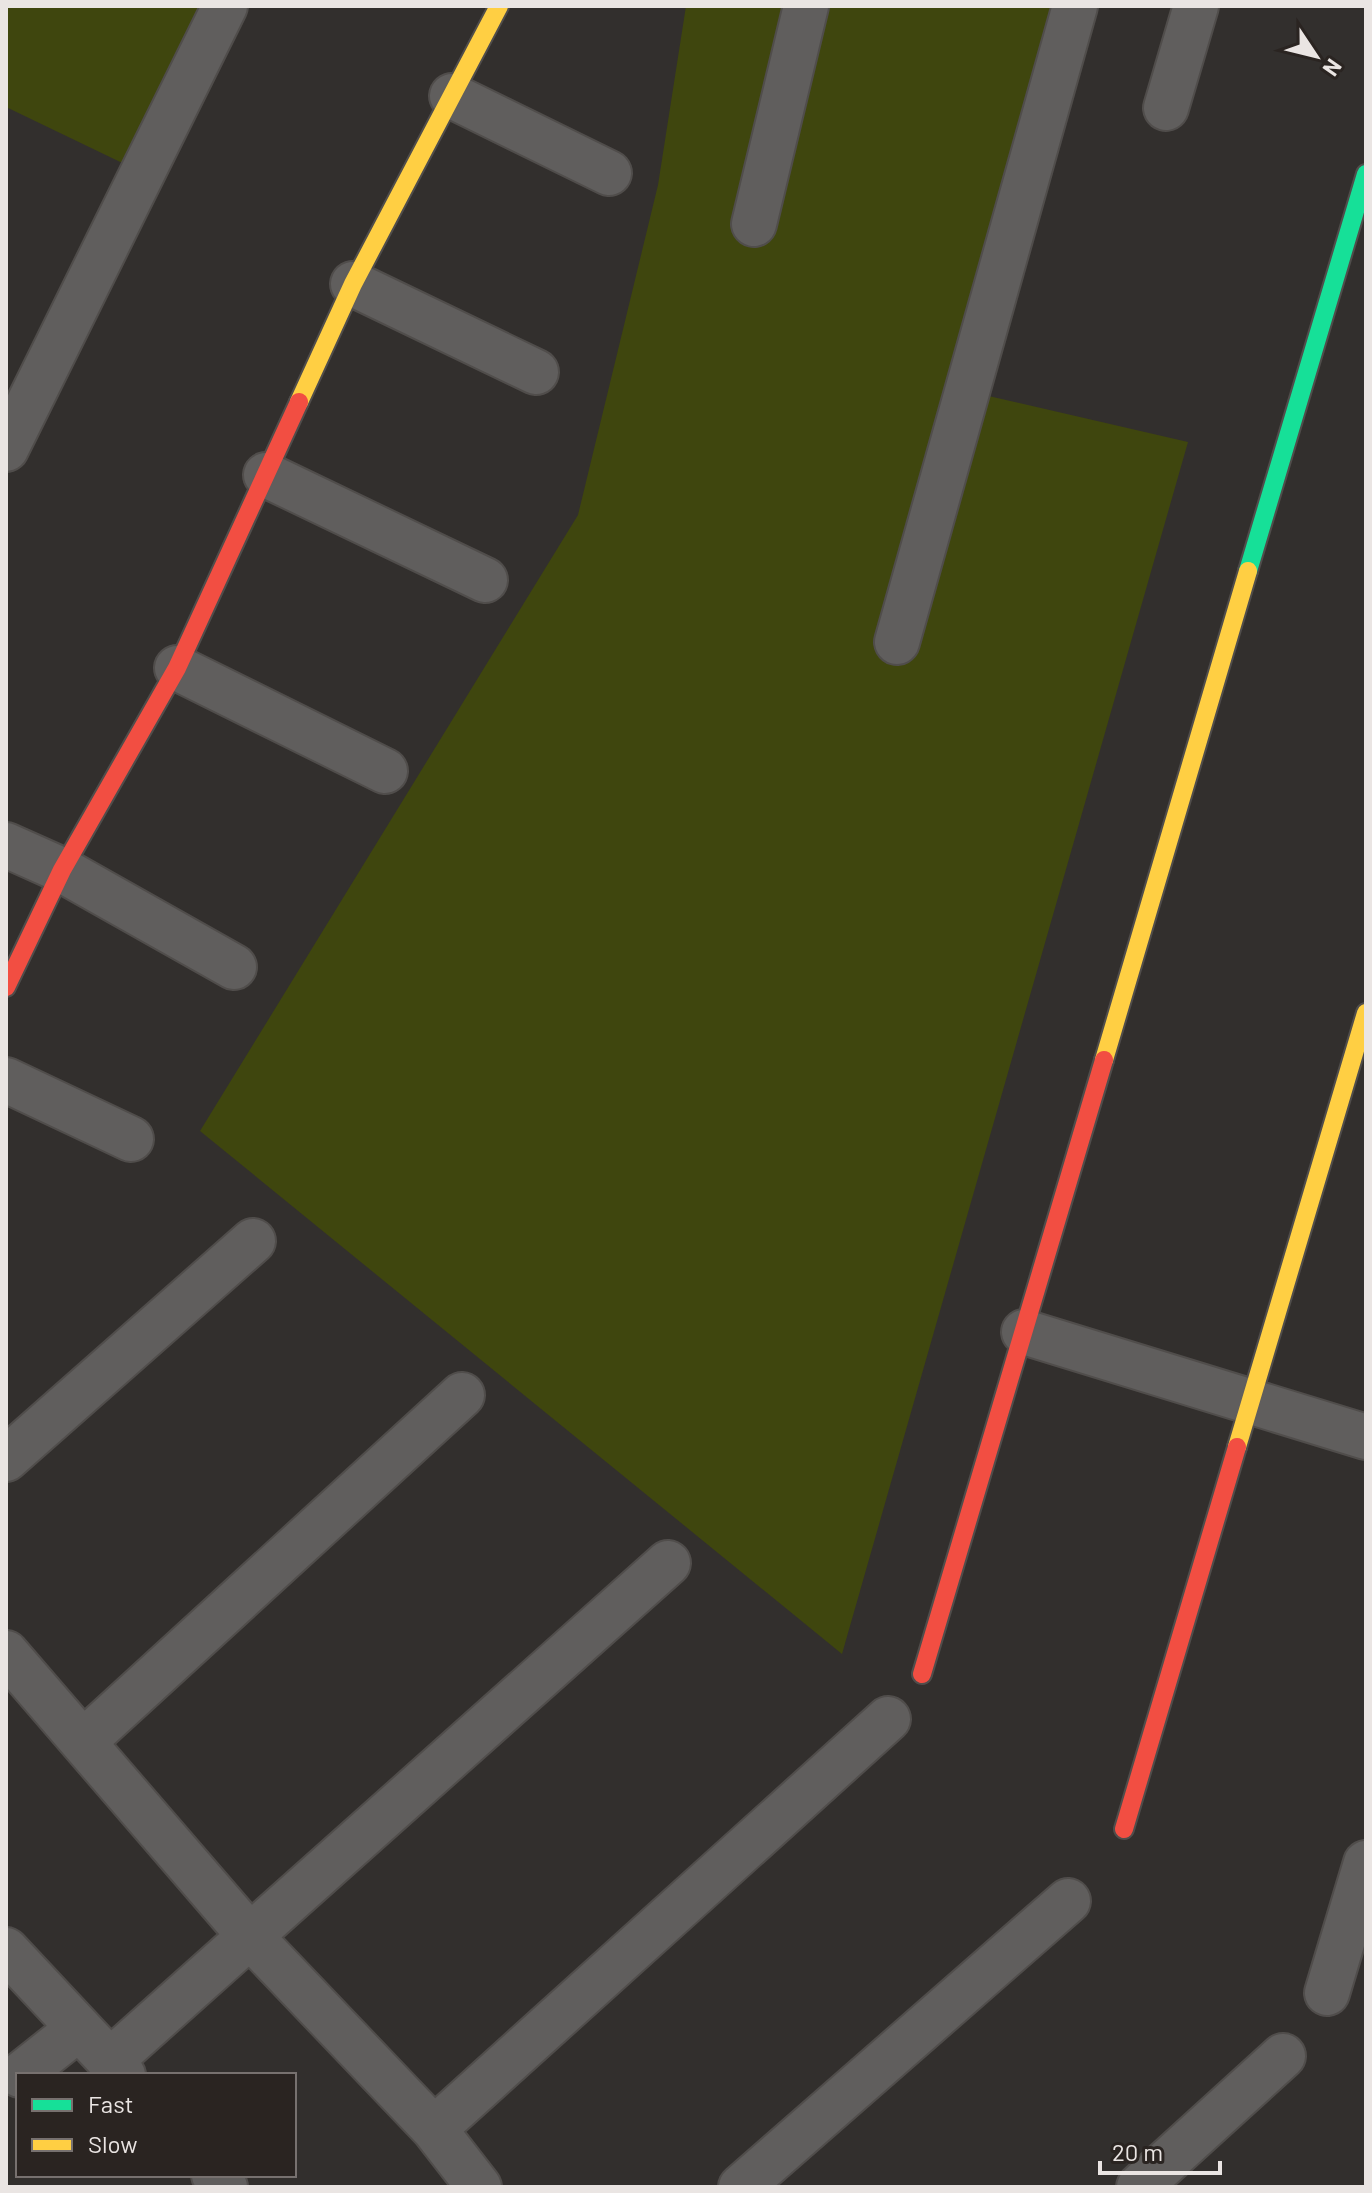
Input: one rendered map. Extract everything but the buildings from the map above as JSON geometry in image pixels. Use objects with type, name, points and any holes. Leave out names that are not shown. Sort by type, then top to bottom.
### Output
[{"type":"street","points":[[6,449],[225,6]]},
{"type":"street","points":[[6,987],[62,870],[177,668],[353,284],[499,6]]},
{"type":"street","points":[[754,224],[806,6]]},
{"type":"street","points":[[897,642],[1075,6]]},
{"type":"street","points":[[1166,108],[1196,6]]},
{"type":"street","points":[[452,96],[609,173]]},
{"type":"street","points":[[922,1674],[1358,230],[1366,174]]},
{"type":"street","points":[[353,284],[536,372]]},
{"type":"street","points":[[266,475],[485,580]]},
{"type":"street","points":[[177,668],[385,771]]},
{"type":"street","points":[[6,845],[62,870],[234,967]]},
{"type":"street","points":[[1124,1829],[1366,1013]]},
{"type":"street","points":[[6,1080],[131,1139]]},
{"type":"street","points":[[6,1459],[253,1241]]},
{"type":"street","points":[[1024,1332],[1366,1437]]},
{"type":"street","points":[[83,1742],[462,1395]]},
{"type":"street","points":[[6,1950],[116,2068],[249,1935],[668,1563]]},
{"type":"street","points":[[6,1653],[249,1935],[434,2129],[479,2187]]},
{"type":"street","points":[[434,2129],[888,1719]]},
{"type":"street","points":[[1327,1993],[1366,1863]]},
{"type":"street","points":[[741,2187],[1068,1901]]},
{"type":"street","points":[[23,2073],[78,2029]]},
{"type":"street","points":[[1139,2187],[1283,2056]]},
{"type":"green space","points":[[6,6],[219,6],[139,171],[6,107]]},
{"type":"green space","points":[[686,6],[1078,6],[958,389],[1188,442],[842,1654],[200,1131],[578,515],[658,185]]},
{"type":"traffic: fast","points":[[1248,571],[1366,174]]},
{"type":"traffic: slow","points":[[299,402],[353,284],[499,6]]},
{"type":"traffic: slow","points":[[1104,1060],[1248,571]]},
{"type":"traffic: slow","points":[[1237,1447],[1366,1013]]},
{"type":"traffic: jam","points":[[6,987],[62,870],[177,668],[299,402]]},
{"type":"traffic: jam","points":[[922,1674],[1104,1060]]},
{"type":"traffic: jam","points":[[1124,1829],[1237,1447]]}]
